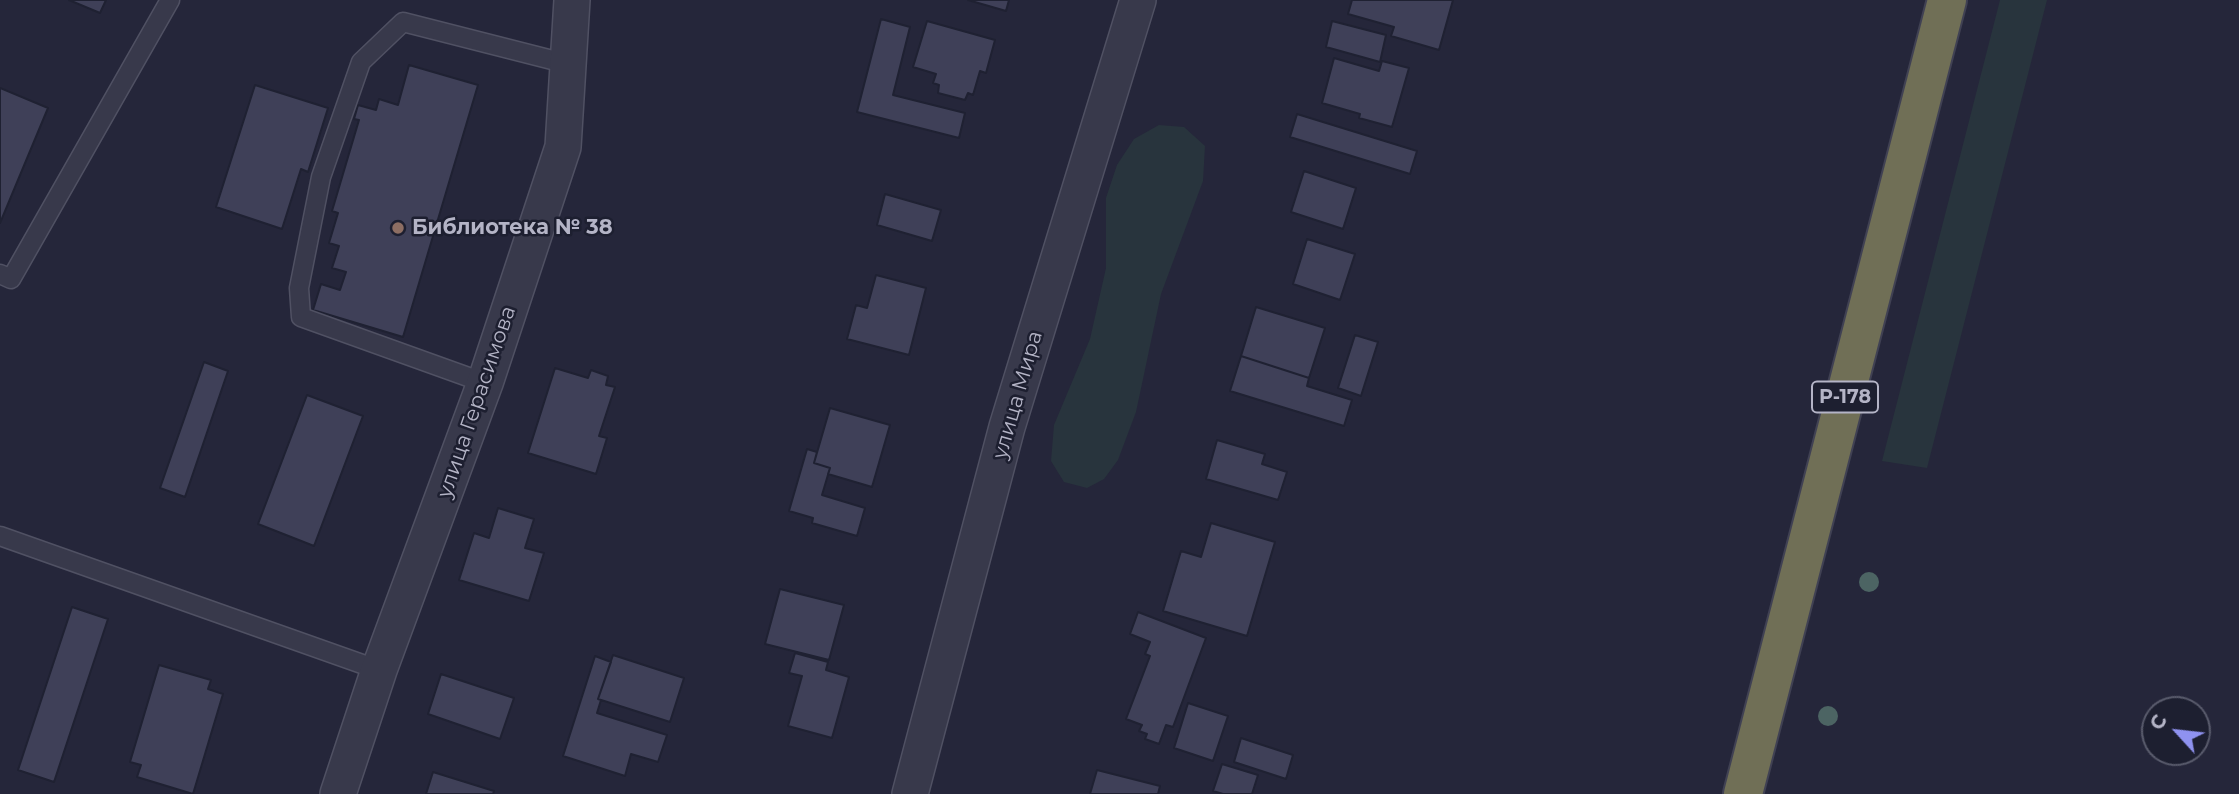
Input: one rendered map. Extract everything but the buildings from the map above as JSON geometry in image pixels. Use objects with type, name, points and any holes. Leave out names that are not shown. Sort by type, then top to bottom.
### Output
[{"type":"highway","name":"Р-178","points":[[1743,794],[1947,0]]},
{"type":"street","name":"улица Герасимова","points":[[338,794],[379,670],[485,383],[563,147],[572,0]]},
{"type":"street","name":"улица Мира","points":[[910,794],[1007,427],[1138,0]]},
{"type":"lane","points":[[0,274],[11,279],[170,0]]},
{"type":"lane","points":[[485,383],[301,317],[299,288],[321,177],[361,62],[404,22],[568,64]]},
{"type":"lane","points":[[0,536],[379,670]]},
{"type":"shaded area","points":[[2000,0],[2047,0],[1927,468],[1882,461]]},
{"type":"shaded area","points":[[1159,125],[1184,127],[1205,146],[1203,181],[1161,294],[1136,412],[1118,460],[1104,479],[1087,488],[1064,482],[1051,461],[1054,425],[1090,339],[1106,268],[1106,198],[1117,165],[1134,139]]},
{"type":"place","name":"Библиотека № 38","points":[[398,228]]}]
